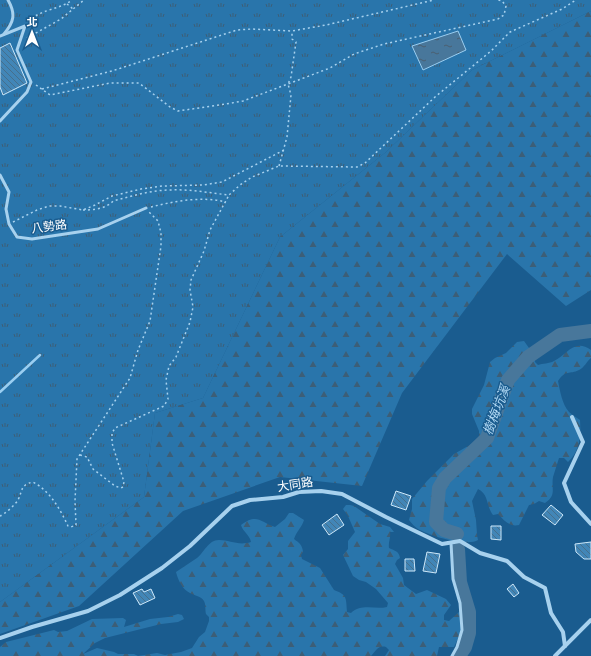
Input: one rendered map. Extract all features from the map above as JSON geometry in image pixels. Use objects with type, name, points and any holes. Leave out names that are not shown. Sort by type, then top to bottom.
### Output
[{"type":"street","points":[[572,417],[583,442],[564,483],[572,502],[591,524]]},
{"type":"street","name":"大同路","points":[[0,638],[88,611],[120,595],[162,568],[190,546],[232,506],[250,500],[283,497],[300,492],[321,490],[342,494],[442,544],[460,541],[480,553],[507,560],[524,577],[545,588],[551,613],[563,632],[565,646]]},
{"type":"street","points":[[555,656],[591,620]]},
{"type":"lane","points":[[1,35],[12,24],[13,9],[8,0]]},
{"type":"lane","points":[[1,35],[25,26]]},
{"type":"lane","points":[[0,121],[26,92],[31,82],[17,50],[25,26]]},
{"type":"lane","points":[[0,175],[9,192],[6,209],[9,224]]},
{"type":"lane","name":"八勢路","points":[[9,224],[17,237],[32,239],[98,229],[146,208]]},
{"type":"lane","points":[[451,543],[453,579],[460,603],[462,630],[457,647],[452,656]]},
{"type":"path","points":[[25,26],[30,20],[40,13],[67,4],[72,0]]},
{"type":"path","points":[[20,42],[61,19],[84,0]]},
{"type":"path","points":[[42,89],[112,71],[237,30],[252,29],[292,31],[434,0]]},
{"type":"path","points":[[31,82],[50,95],[110,83],[139,83],[170,107],[178,110],[243,101],[330,68],[354,54],[384,44],[498,19],[504,15],[506,6],[502,1],[498,0]]},
{"type":"path","points":[[80,455],[87,457],[93,469],[115,486],[121,488],[123,487],[124,482],[112,442],[112,433],[115,428],[164,406],[168,399],[166,380],[169,366],[176,358],[190,322],[193,307],[190,280],[204,251],[210,230],[229,195],[252,177],[272,167],[357,167],[365,163],[435,97],[491,51],[510,32],[562,9],[576,0]]},
{"type":"path","points":[[67,4],[73,9]]},
{"type":"path","points":[[279,166],[287,137],[292,95],[288,84],[291,77],[296,42],[292,39],[292,31]]},
{"type":"path","points":[[83,210],[112,196],[141,189],[162,186],[203,185],[222,182],[284,150]]},
{"type":"path","points":[[9,224],[37,210],[49,206],[60,206],[76,210],[93,210],[110,205],[113,201],[152,191],[188,190],[229,195]]},
{"type":"path","points":[[0,516],[18,501],[22,488],[27,483],[33,482],[55,502],[62,512],[68,526],[71,527],[76,525],[75,501],[77,458],[130,378],[138,350],[150,321],[161,246],[161,233],[158,221],[146,208],[167,203],[212,198],[226,202]]},
{"type":"green space","points":[[0,0],[591,0],[591,11],[472,70],[386,152],[280,237],[203,398],[155,413],[144,497],[0,602]]},
{"type":"green space","points":[[591,11],[591,290],[566,306],[507,254],[402,393],[362,486],[280,477],[183,511],[79,606],[0,634],[0,602],[144,497],[155,413],[203,398],[280,237],[386,152],[472,70]]},
{"type":"green space","points":[[524,341],[534,355],[535,362],[538,365],[552,362],[575,347],[580,346],[591,350],[591,358],[582,368],[563,375],[558,381],[567,409],[580,420],[580,432],[579,443],[572,458],[568,462],[564,458],[559,458],[553,477],[553,492],[551,497],[545,503],[539,501],[529,505],[519,525],[512,525],[507,523],[498,514],[493,515],[486,497],[482,491],[478,489],[472,501],[478,540],[473,542],[448,540],[418,529],[409,520],[412,509],[412,499],[427,481],[454,454],[477,441],[479,431],[472,414],[472,409],[484,385],[490,362],[506,353],[517,342]]},
{"type":"green space","points":[[346,505],[354,506],[380,524],[390,527],[394,532],[390,532],[389,548],[399,554],[400,558],[395,564],[403,578],[404,585],[416,594],[427,590],[446,599],[451,605],[444,615],[444,620],[449,621],[460,611],[462,630],[454,647],[439,647],[437,656],[385,656],[389,650],[386,647],[381,647],[371,656],[138,656],[157,653],[165,655],[192,648],[199,637],[205,632],[209,617],[206,614],[204,601],[183,587],[176,572],[200,556],[212,542],[223,540],[238,543],[251,542],[241,525],[246,521],[255,519],[275,527],[285,519],[289,513],[293,513],[304,520],[294,539],[302,547],[302,559],[320,568],[334,590],[344,595],[347,612],[351,613],[364,607],[387,607],[388,603],[376,589],[353,576],[343,555],[348,549],[348,541],[355,532],[343,509]]},
{"type":"green space","points":[[178,614],[182,615],[184,619],[178,622],[161,624],[105,638],[95,643],[83,654],[97,648],[118,654],[134,654],[138,656],[0,656],[0,647],[6,642],[54,630],[58,632],[67,631],[92,619],[123,618],[126,620],[124,627],[150,619]]},
{"type":"water","points":[[458,31],[466,50],[423,70],[412,46]]},
{"type":"building","points":[[10,43],[27,83],[3,95],[0,87],[0,48]]},
{"type":"building","points":[[396,491],[411,496],[406,510],[391,505]]},
{"type":"building","points":[[551,505],[563,515],[555,525],[542,515]]},
{"type":"building","points":[[337,514],[344,525],[329,535],[322,525]]},
{"type":"building","points":[[491,526],[501,526],[501,540],[491,539]]},
{"type":"building","points":[[591,542],[591,559],[584,559],[576,552],[575,544]]},
{"type":"building","points":[[427,552],[440,554],[436,573],[423,571]]},
{"type":"building","points":[[405,559],[414,559],[415,571],[405,571]]},
{"type":"building","points":[[513,584],[519,593],[514,597],[507,589]]},
{"type":"building","points":[[142,589],[144,592],[151,589],[155,598],[140,605],[133,593]]},
{"type":"waterway","name":"樹梅坑溪","points":[[457,534],[444,530],[436,522],[439,488],[445,478],[487,438],[508,380],[528,357],[560,335],[591,331]]},
{"type":"waterway","points":[[0,392],[40,355]]},
{"type":"waterway","name":"樹梅坑溪","points":[[458,549],[460,582],[469,612],[469,633],[465,647],[459,656]]}]
